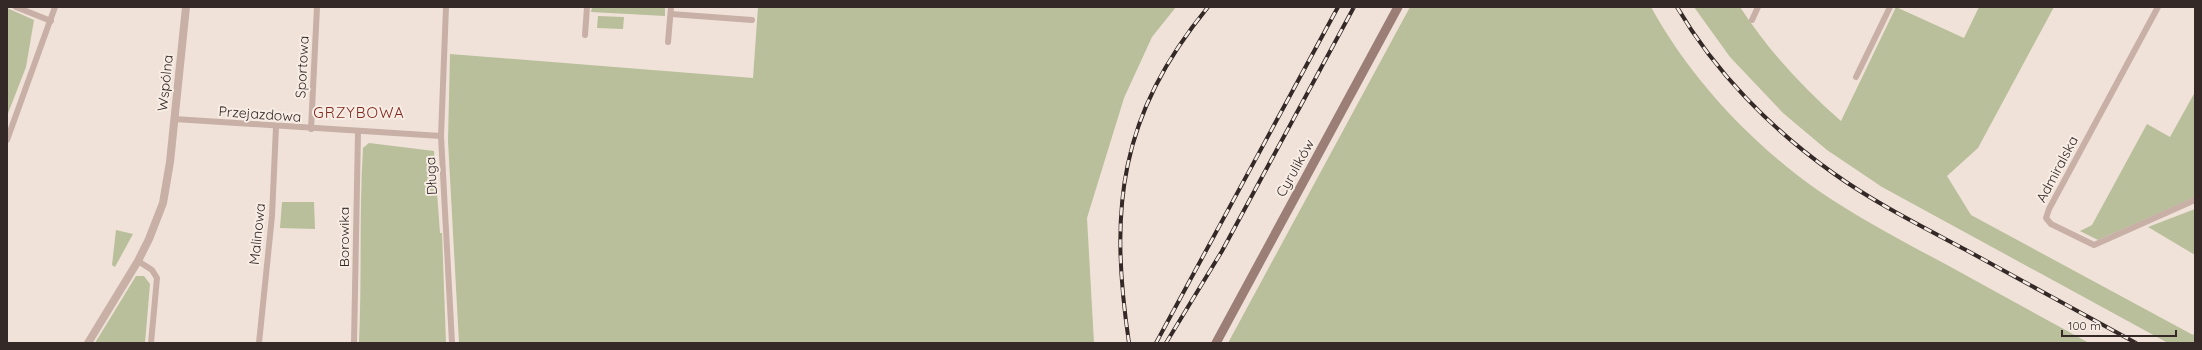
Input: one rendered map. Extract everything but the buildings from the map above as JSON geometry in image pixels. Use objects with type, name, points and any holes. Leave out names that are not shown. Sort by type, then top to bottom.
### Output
[{"type":"main road","name":"Cyrulików","points":[[1216,343],[1398,7]]},
{"type":"street","points":[[16,7],[50,21]]},
{"type":"street","points":[[7,140],[55,7]]},
{"type":"street","name":"Wspólna","points":[[88,343],[138,261],[159,216],[170,162],[186,7]]},
{"type":"street","name":"Sportowa","points":[[311,129],[317,7]]},
{"type":"street","name":"Długa","points":[[446,7],[441,136],[452,343]]},
{"type":"street","points":[[585,35],[587,7]]},
{"type":"street","points":[[1752,20],[1758,7]]},
{"type":"street","points":[[1856,77],[1890,7]]},
{"type":"street","name":"Admiralska","points":[[2158,7],[2049,209],[2046,218],[2051,224],[2094,245],[2195,200]]},
{"type":"street","points":[[668,42],[671,10],[752,20]]},
{"type":"street","name":"Przejazdowa","points":[[174,119],[276,127],[441,136]]},
{"type":"street","name":"Malinowa","points":[[259,343],[272,216],[276,127]]},
{"type":"street","name":"Borowika","points":[[354,343],[358,132]]},
{"type":"street","points":[[138,261],[152,270],[157,278],[151,343]]},
{"type":"green space","points":[[592,7],[665,7],[665,16],[591,12]]},
{"type":"green space","points":[[758,7],[1176,7],[1152,37],[1124,98],[1087,218],[1094,343],[459,343],[448,141],[450,54],[753,78]]},
{"type":"green space","points":[[1410,7],[1651,7],[1684,59],[1723,107],[1768,151],[1792,171],[1832,200],[1865,220],[2089,343],[1228,343]]},
{"type":"green space","points":[[1694,7],[1740,7],[1762,38],[1786,67],[1841,121],[1896,7],[1964,38],[1979,7],[2054,7],[1978,148],[1947,176],[1971,215],[2193,335],[2195,332],[2195,343],[2168,343],[1882,187],[1827,150],[1783,113],[1730,57]]},
{"type":"green space","points":[[7,8],[34,20],[26,67],[7,116]]},
{"type":"green space","points":[[598,16],[624,17],[623,29],[597,28]]},
{"type":"green space","points":[[2195,92],[2195,197],[2098,240],[2080,231],[2092,225],[2147,124],[2170,137]]},
{"type":"green space","points":[[369,143],[434,151],[440,233],[442,233],[446,343],[359,343],[363,148]]},
{"type":"green space","points":[[282,202],[314,202],[315,229],[280,228]]},
{"type":"green space","points":[[2195,209],[2195,255],[2148,227]]},
{"type":"green space","points":[[116,230],[133,234],[115,267],[112,265]]},
{"type":"green space","points":[[136,276],[144,276],[150,284],[145,343],[95,343]]},
{"type":"railway","points":[[1129,343],[1123,294],[1120,249],[1122,206],[1128,165],[1139,126],[1155,86],[1178,47],[1208,7]]},
{"type":"railway","points":[[1156,343],[1338,7]]},
{"type":"railway","points":[[1166,343],[1222,251],[1354,7]]},
{"type":"railway","points":[[1677,7],[1709,54],[1746,98],[1788,138],[1833,173],[1898,214],[2136,343]]},
{"type":"district","name":"GRZYBOWA","points":[[359,113]]}]
